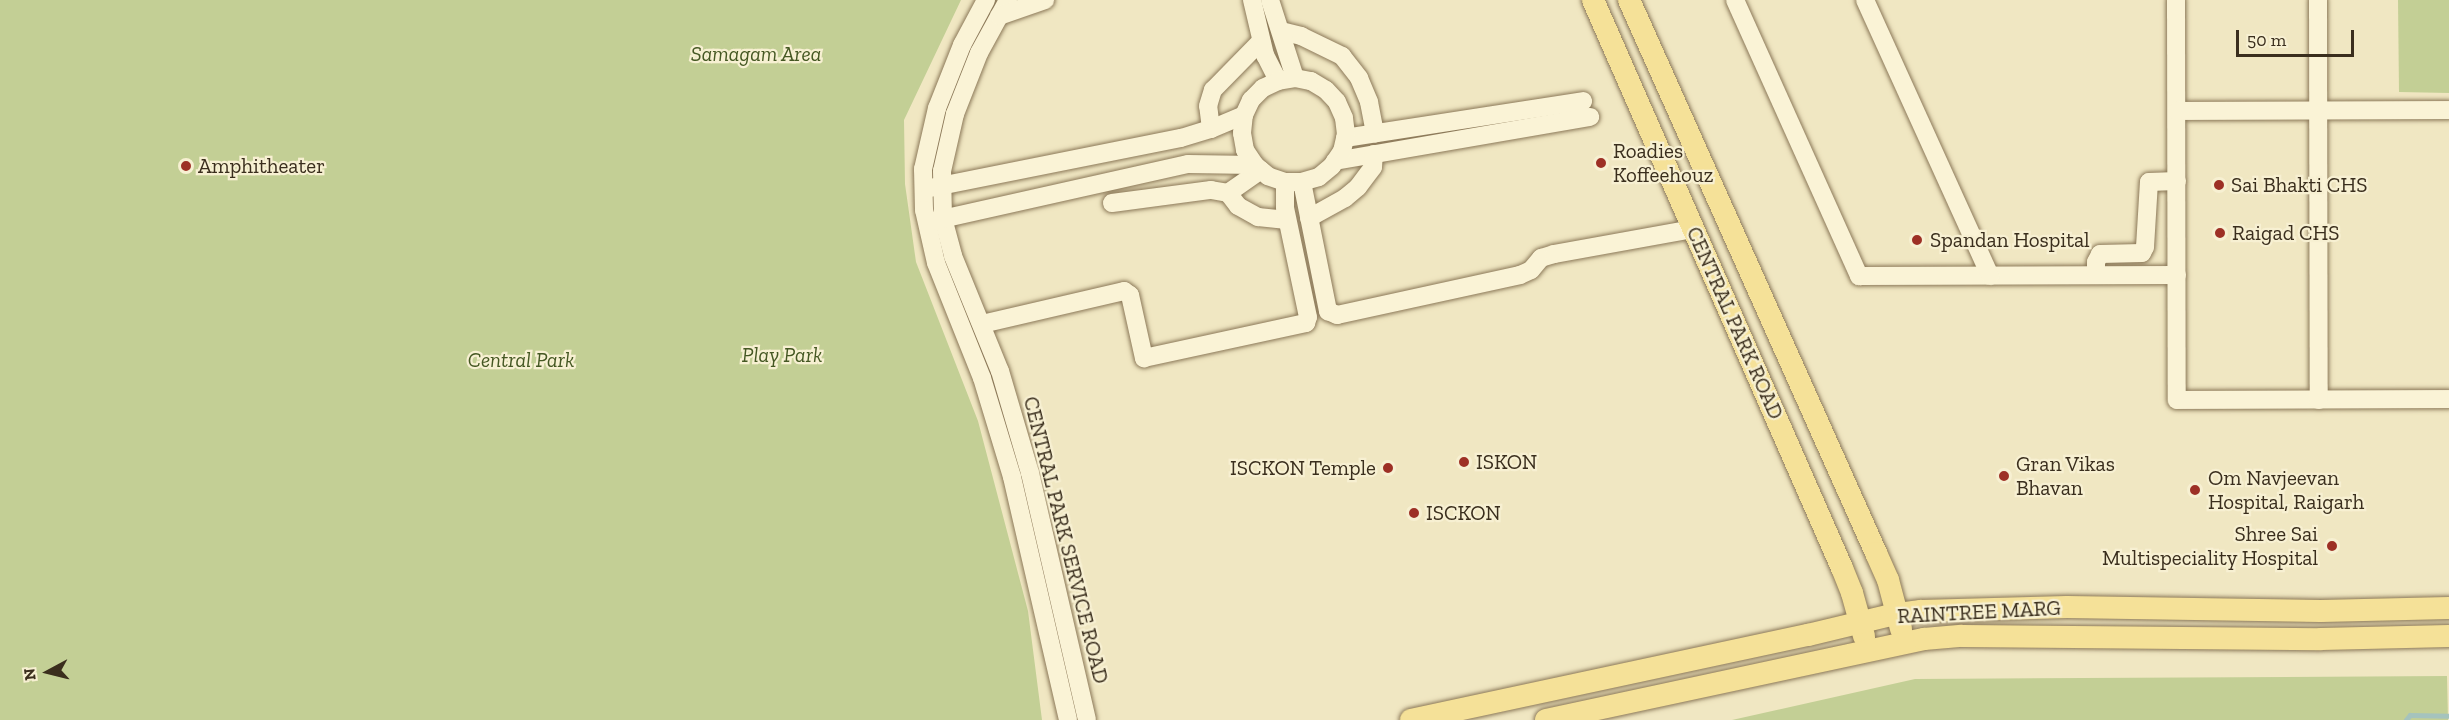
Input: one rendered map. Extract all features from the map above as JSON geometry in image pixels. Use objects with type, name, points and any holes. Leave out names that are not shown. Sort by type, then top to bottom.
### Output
[{"type":"main road","name":"CENTRAL PARK ROAD","points":[[1593,0],[1842,568],[1861,622],[1867,649]]},
{"type":"main road","name":"CENTRAL PARK ROAD","points":[[1629,0],[1876,553],[1904,642]]},
{"type":"main road","name":"RAINTREE MARG","points":[[1411,720],[1897,614],[1961,608],[2178,607],[2321,611],[2449,608]]},
{"type":"main road","name":"RAINTREE MARG","points":[[1546,720],[1867,649],[1904,642],[1962,636],[2321,639],[2448,637]]},
{"type":"street","name":"CENTRAL PARK SERVICE ROAD","points":[[987,0],[962,45],[937,108],[927,149],[922,190],[982,324],[1030,472],[1087,720]]},
{"type":"street","points":[[1004,8],[1045,0]]},
{"type":"street","points":[[1252,0],[1265,55],[1286,79]]},
{"type":"street","points":[[1270,0],[1281,31],[1286,79]]},
{"type":"street","points":[[1734,0],[1859,276],[2177,275]]},
{"type":"street","points":[[1865,0],[1990,276]]},
{"type":"street","points":[[2176,0],[2177,400],[2449,399]]},
{"type":"street","points":[[2318,0],[2319,400]]},
{"type":"street","name":"CENTRAL PARK SERVICE ROAD","points":[[1004,8],[979,53],[955,114],[945,153],[934,221],[936,263],[970,347],[1000,436],[1034,567],[1068,720]]},
{"type":"street","points":[[1281,31],[1301,36],[1342,56],[1362,86],[1369,102],[1375,133]]},
{"type":"street","points":[[1211,129],[1208,106],[1213,90],[1261,41]]},
{"type":"street","points":[[1286,79],[1311,81],[1326,90],[1337,102],[1344,118],[1345,138],[1342,151],[1319,177],[1293,182],[1268,176],[1245,150],[1242,133],[1244,115],[1251,100],[1263,88],[1286,79]]},
{"type":"street","points":[[1335,161],[1587,109],[1345,138]]},
{"type":"street","points":[[2177,111],[2449,110]]},
{"type":"street","points":[[922,190],[1181,138],[1211,129],[1244,115]]},
{"type":"street","points":[[1309,218],[1345,198],[1358,187],[1373,167],[1374,154]]},
{"type":"street","points":[[934,221],[1188,164],[1258,167]]},
{"type":"street","points":[[1228,193],[1258,167]]},
{"type":"street","points":[[2097,275],[2096,262],[2100,254],[2142,253],[2145,247],[2150,182],[2177,181]]},
{"type":"street","points":[[1293,182],[1309,218],[1328,311],[1337,315],[1520,275],[1531,270],[1541,258],[1554,254],[1694,229]]},
{"type":"street","points":[[982,324],[1124,291],[1130,295],[1144,358],[1306,322],[1308,317],[1287,220],[1293,182]]},
{"type":"street","points":[[1112,203],[1211,190],[1228,193],[1238,206],[1258,217],[1287,220]]},
{"type":"green space","name":"Central Park","points":[[0,0],[961,0],[904,120],[905,184],[916,262],[978,421],[1028,611],[1042,720],[0,720]]},
{"type":"green space","points":[[2398,0],[2449,0],[2449,93],[2399,92]]},
{"type":"green space","points":[[2447,676],[2448,720],[1732,720],[1915,679]]},
{"type":"waterway","points":[[2406,720],[2410,715],[2449,716]]},
{"type":"place","name":"Roadies Koffeehouz","points":[[1601,163]]},
{"type":"place","name":"Amphitheater","points":[[186,166]]},
{"type":"place","name":"Sai Bhakti CHS","points":[[2219,185]]},
{"type":"place","name":"Raigad CHS","points":[[2220,233]]},
{"type":"place","name":"Spandan Hospital","points":[[1917,240]]},
{"type":"place","name":"ISKON","points":[[1464,462]]},
{"type":"place","name":"ISCKON Temple","points":[[1388,468]]},
{"type":"place","name":"Gran Vikas Bhavan","points":[[2004,476]]},
{"type":"place","name":"Om Navjeevan Hospital, Raigarh","points":[[2195,490]]},
{"type":"place","name":"ISCKON","points":[[1414,513]]},
{"type":"place","name":"Shree Sai Multispeciality Hospital","points":[[2332,546]]},
{"type":"park label","name":"Samagam Area","points":[[756,54]]},
{"type":"park label","name":"Play Park","points":[[782,355]]}]
